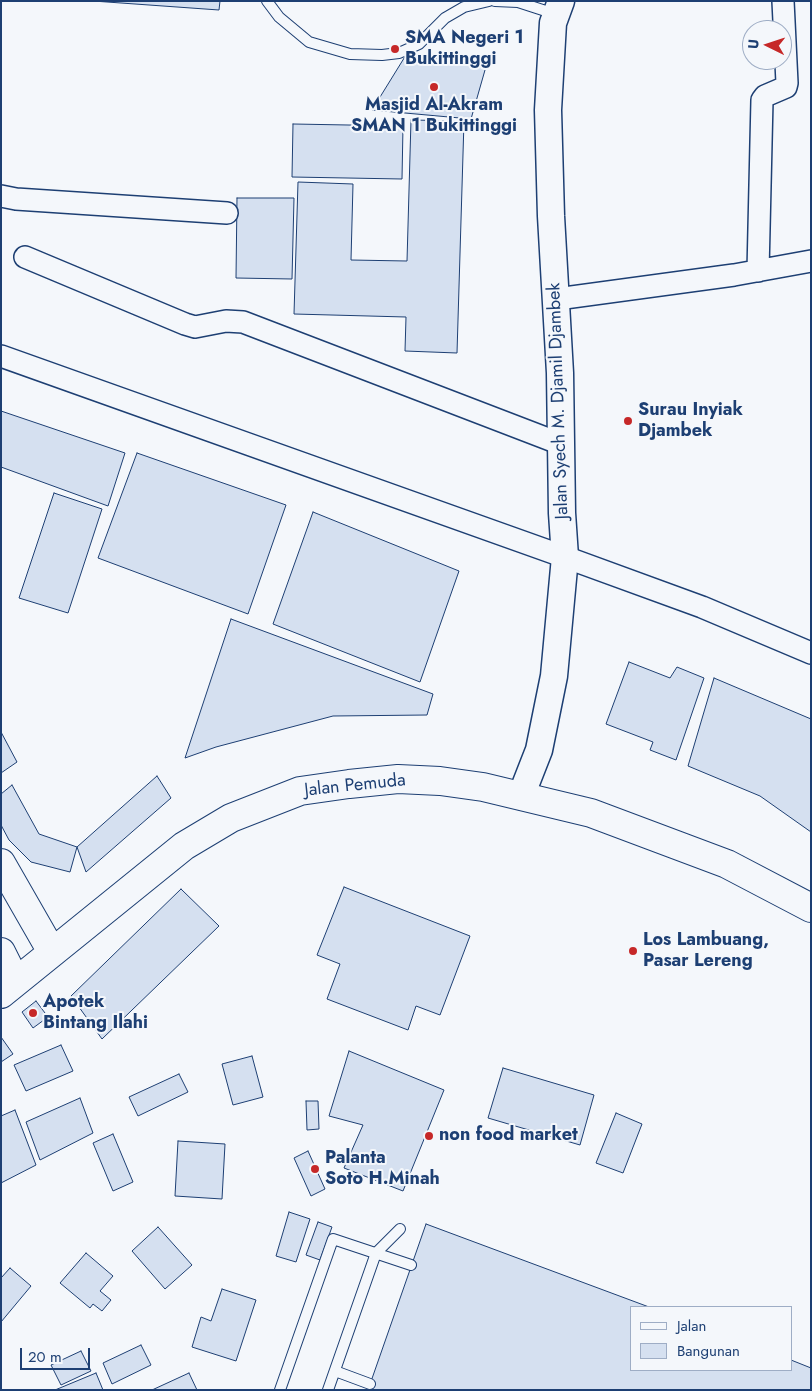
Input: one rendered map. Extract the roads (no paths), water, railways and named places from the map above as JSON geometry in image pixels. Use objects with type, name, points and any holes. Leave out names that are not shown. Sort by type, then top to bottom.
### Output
[{"type":"main road","name":"Jalan Pemuda","points":[[8,988],[184,846],[231,818],[300,792],[398,779],[440,781],[483,787],[591,813],[727,864],[811,908]]},
{"type":"main road","points":[[1,863],[52,952]]},
{"type":"main road","points":[[1,952],[8,988]]},
{"type":"street","points":[[758,270],[762,100],[765,96],[786,87],[787,83],[783,1]]},
{"type":"street","name":"Jalan Syech M. Djamil Djambek","points":[[521,796],[540,750],[554,676],[565,557],[562,513],[557,299],[551,216],[548,110],[549,68],[558,8]]},
{"type":"street","points":[[1,196],[16,199],[227,213]]},
{"type":"street","points":[[25,257],[185,324],[195,327],[226,321],[242,322],[561,444]]},
{"type":"street","points":[[557,299],[811,261]]},
{"type":"street","points":[[1,356],[702,607],[811,654]]},
{"type":"lane","points":[[267,1],[278,16],[309,42],[350,54],[382,55],[399,52],[419,44],[445,18],[458,10],[489,1]]},
{"type":"lane","points":[[495,1],[518,2],[558,8]]},
{"type":"lane","points":[[328,1390],[376,1253],[400,1229]]},
{"type":"lane","points":[[280,1390],[333,1238],[411,1265]]},
{"type":"lane","points":[[334,1371],[370,1384]]},
{"type":"place","name":"SMA Negeri 1 Bukittinggi","points":[[395,49]]},
{"type":"place","name":"Masjid Al-Akram SMAN 1 Bukittinggi","points":[[434,87]]},
{"type":"place","name":"Surau Inyiak Djambek","points":[[628,421]]},
{"type":"place","name":"Los Lambuang, Pasar Lereng","points":[[633,951]]},
{"type":"place","name":"Apotek Bintang Ilahi","points":[[33,1013]]},
{"type":"place","name":"non food market","points":[[429,1136]]},
{"type":"place","name":"Palanta Soto H.Minah","points":[[315,1169]]}]
